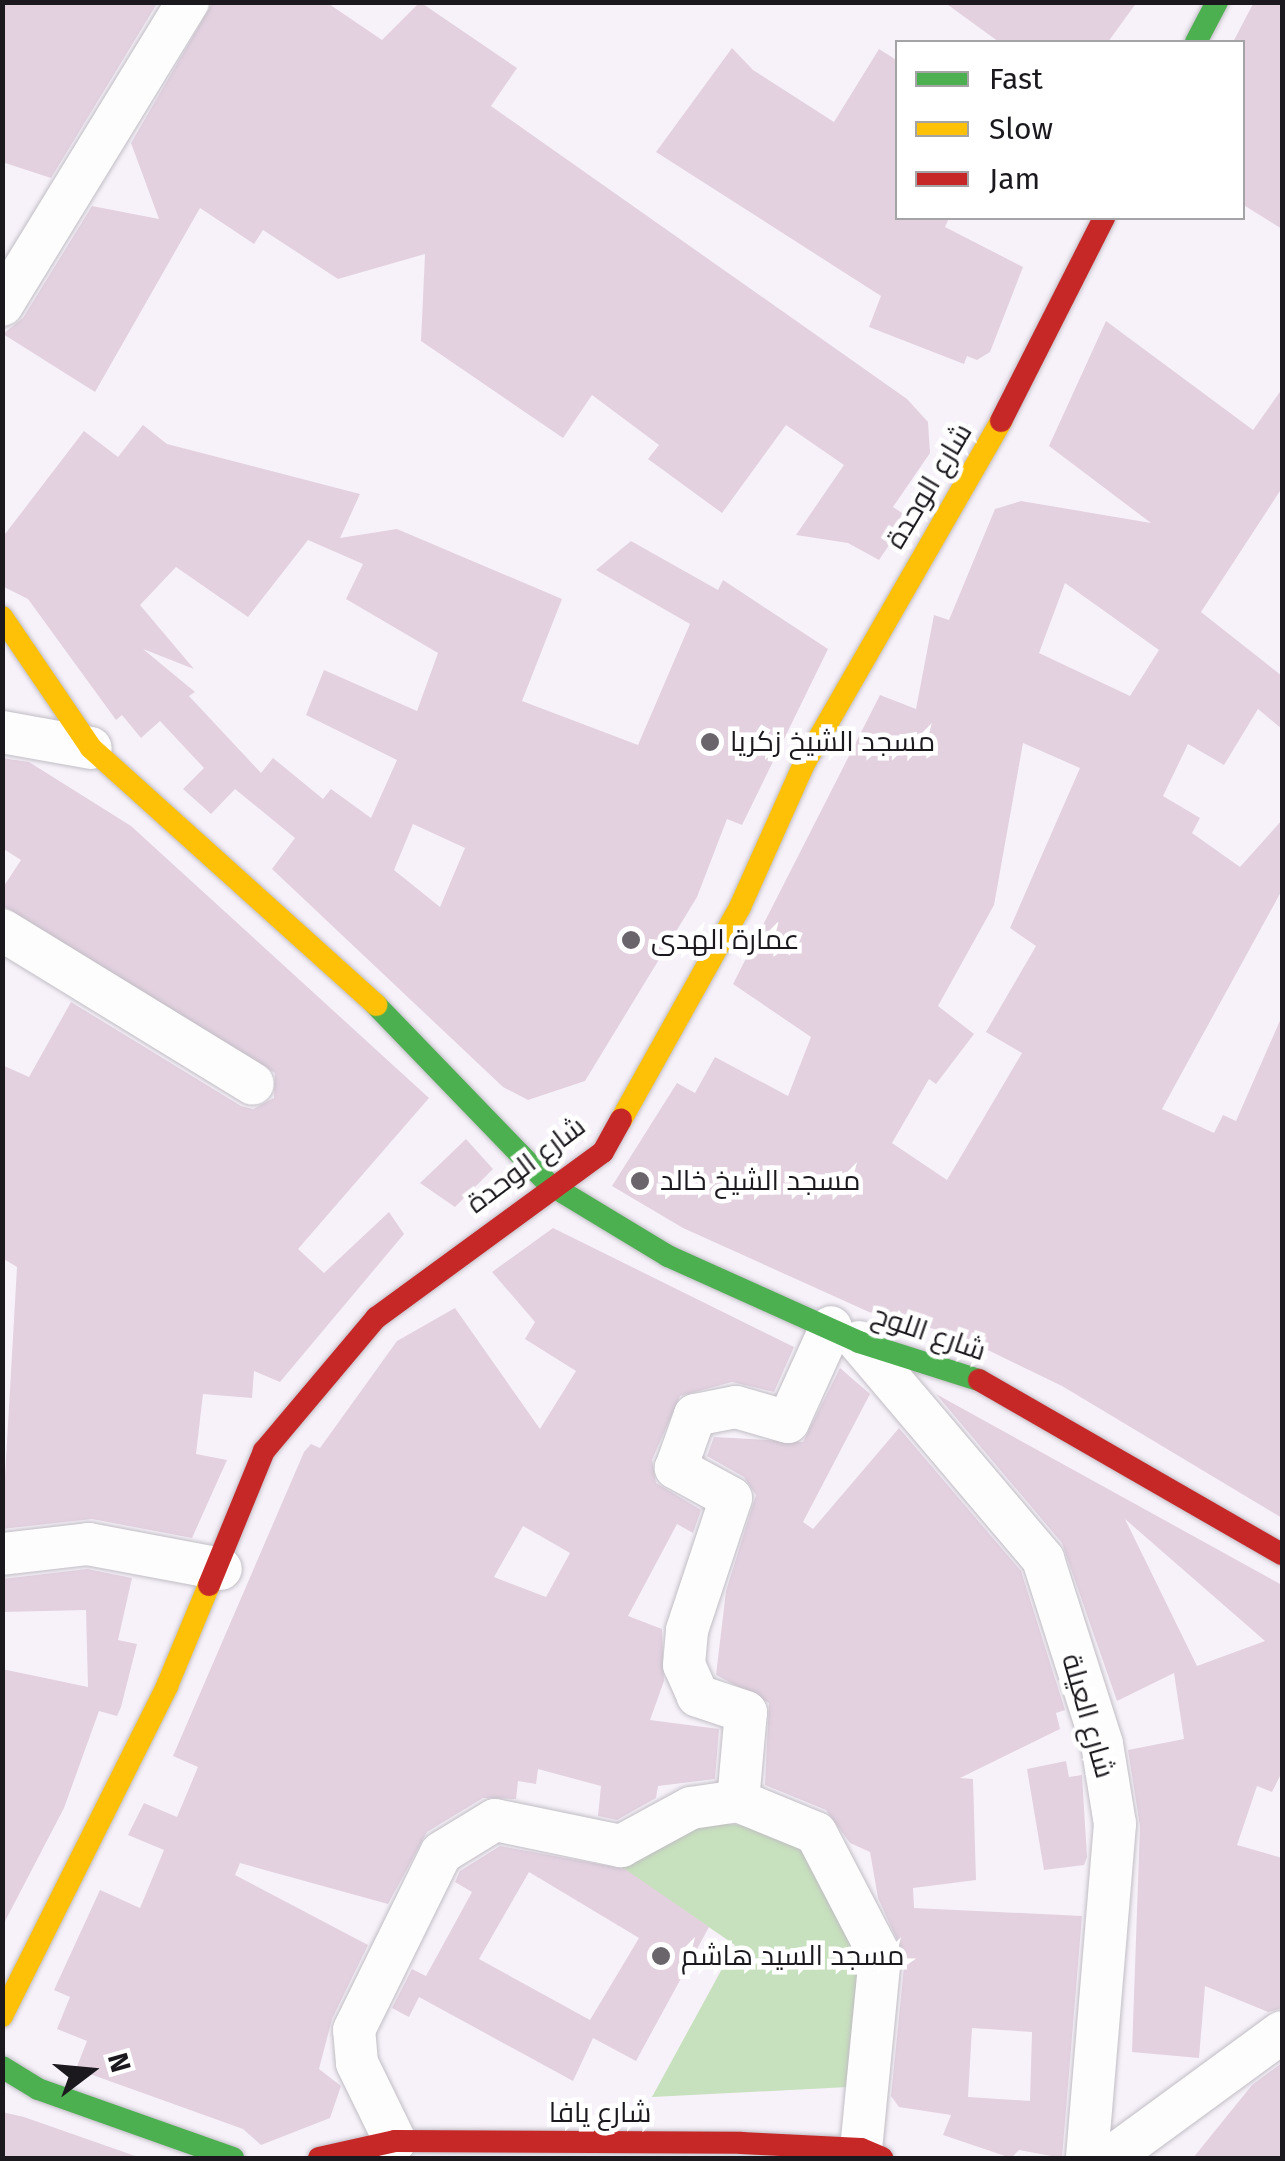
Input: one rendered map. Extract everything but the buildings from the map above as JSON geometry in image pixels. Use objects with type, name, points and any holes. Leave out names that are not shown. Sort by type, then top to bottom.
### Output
[{"type":"street","points":[[2,305],[188,2]]},
{"type":"street","points":[[1197,40],[1217,2]]},
{"type":"street","name":"شارع الوحدة","points":[[2,2016],[220,1569],[264,1451],[376,1318],[549,1184],[603,1152],[740,907],[804,764],[993,438],[1103,220]]},
{"type":"street","name":"شارع اللوح","points":[[2,618],[90,748],[432,1055],[549,1184],[668,1256],[845,1334],[944,1363],[1048,1414],[1282,1554]]},
{"type":"street","points":[[2,732],[90,748]]},
{"type":"street","points":[[2,930],[253,1084]]},
{"type":"street","points":[[738,1801],[746,1712],[698,1696],[684,1666],[687,1630],[731,1498],[676,1468],[695,1415],[736,1407],[788,1422],[845,1334]]},
{"type":"street","name":"شارع العيلة","points":[[845,1334],[1043,1559],[1102,1744],[1116,1824],[1086,2158]]},
{"type":"street","points":[[2,1554],[88,1544],[220,1569]]},
{"type":"street","points":[[394,2141],[357,2063],[354,2030],[441,1853],[495,1820],[621,1846],[690,1808],[738,1801],[816,1833],[880,1956],[871,2154]]},
{"type":"street","points":[[1110,2158],[1282,2032]]},
{"type":"street","points":[[2,2067],[38,2090],[233,2158]]},
{"type":"street","name":"شارع يافا","points":[[318,2158],[394,2141],[871,2154]]},
{"type":"green space","points":[[709,1823],[766,1826],[821,1858],[870,1962],[848,2087],[652,2097],[735,1945],[616,1864]]},
{"type":"traffic: fast","points":[[1197,40],[1217,2]]},
{"type":"traffic: fast","points":[[376,1005],[549,1184],[668,1256],[859,1342],[979,1380]]},
{"type":"traffic: fast","points":[[2,2067],[38,2089],[233,2158]]},
{"type":"traffic: slow","points":[[621,1120],[740,907],[804,764],[1001,421]]},
{"type":"traffic: slow","points":[[2,617],[91,748],[376,1005]]},
{"type":"traffic: slow","points":[[2,2016],[167,1686],[209,1585]]},
{"type":"traffic: jam","points":[[1001,421],[1103,220]]},
{"type":"traffic: jam","points":[[209,1585],[264,1451],[376,1318],[603,1152],[621,1120]]},
{"type":"traffic: jam","points":[[979,1380],[1282,1554]]},
{"type":"traffic: jam","points":[[319,2158],[395,2141],[741,2143],[861,2149],[882,2158]]},
{"type":"place","name":"مسجد الشيخ زكريا","points":[[710,742]]},
{"type":"place","name":"عمارة الهدى","points":[[631,940]]},
{"type":"place","name":"مسجد الشيخ خالد","points":[[640,1181]]},
{"type":"place","name":"مسجد السيد هاشم","points":[[661,1956]]}]
